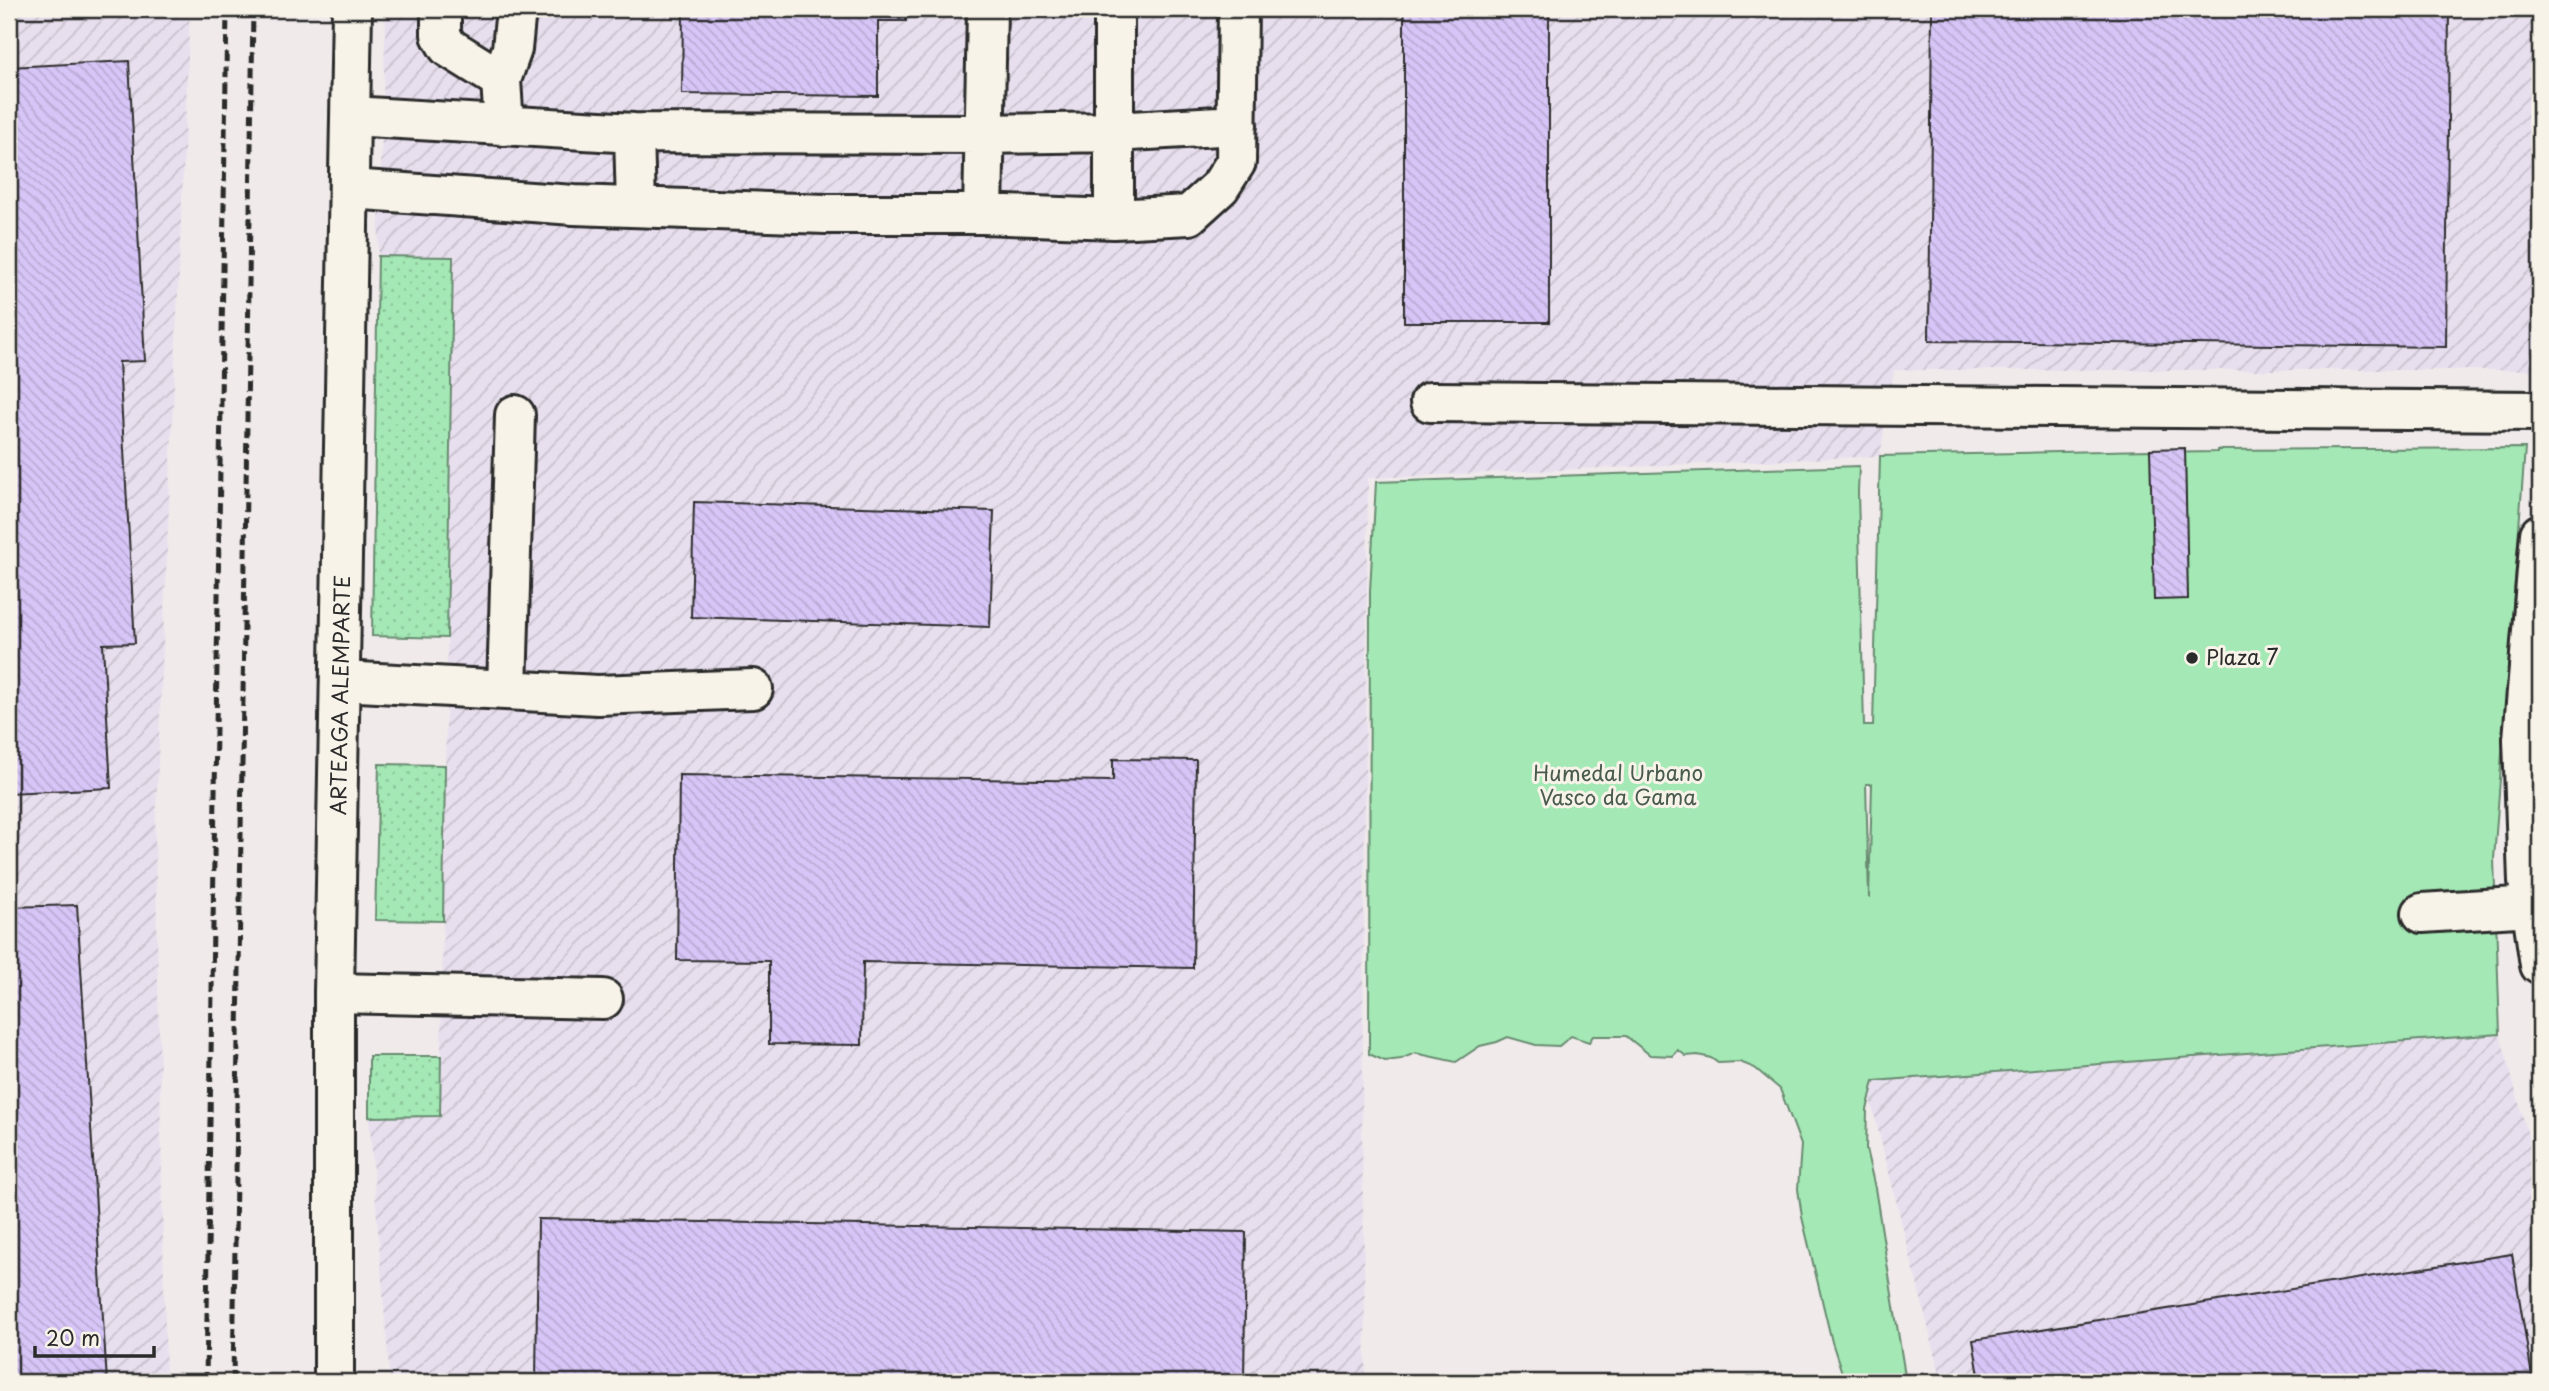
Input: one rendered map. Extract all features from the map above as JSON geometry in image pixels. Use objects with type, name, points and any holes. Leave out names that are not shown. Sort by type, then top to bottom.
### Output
[{"type":"main road","name":"ARTEAGA ALEMPARTE","points":[[334,1382],[334,993],[352,9]]},
{"type":"main road","points":[[441,9],[441,34],[448,47],[501,80]]},
{"type":"main road","points":[[504,126],[501,80],[512,49],[516,9]]},
{"type":"main road","points":[[983,214],[987,9]]},
{"type":"main road","points":[[1114,9],[1114,219]]},
{"type":"main road","points":[[349,190],[574,205],[826,214],[983,214],[1114,219],[1189,215],[1220,187],[1236,162],[1238,9]]},
{"type":"main road","points":[[351,116],[634,133],[985,134],[1113,132],[1237,125]]},
{"type":"main road","points":[[634,133],[636,207]]},
{"type":"main road","points":[[1430,402],[2540,411]]},
{"type":"main road","points":[[507,690],[515,415]]},
{"type":"main road","points":[[2540,534],[2523,739],[2528,881],[2540,965]]},
{"type":"main road","points":[[341,681],[598,695],[753,689]]},
{"type":"main road","points":[[2422,913],[2532,906]]},
{"type":"main road","points":[[334,993],[603,999]]},
{"type":"shaded area","points":[[9,9],[190,9],[155,834],[166,1382],[9,1382]]},
{"type":"shaded area","points":[[386,9],[2540,9],[2540,370],[1894,370],[1880,456],[1368,478],[1362,1133],[1366,1382],[390,1382],[369,1117],[440,1116],[453,258],[378,256]]},
{"type":"shaded area","points":[[2500,1034],[2540,1179],[2540,1382],[1942,1382],[1866,1082]]},
{"type":"green space","points":[[378,256],[453,257],[447,638],[372,636]]},
{"type":"green space","name":"Humedal Urbano Vasco da Gama","points":[[2525,448],[2494,859],[2500,1034],[1874,1081],[1867,1110],[1866,1149],[1875,1188],[1906,1382],[1845,1382],[1832,1342],[1802,1217],[1798,1189],[1801,1145],[1780,1089],[1755,1068],[1740,1062],[1718,1063],[1698,1055],[1686,1056],[1678,1050],[1673,1056],[1650,1055],[1626,1036],[1593,1036],[1589,1042],[1571,1036],[1559,1046],[1536,1045],[1508,1037],[1480,1046],[1456,1062],[1415,1053],[1401,1059],[1385,1061],[1369,1054],[1370,591],[1376,482],[1859,466],[1864,726],[1873,726],[1880,456]],"holes":[[[1866,784],[1872,784],[1869,898]]]},
{"type":"green space","points":[[379,764],[445,765],[443,921],[375,920]]},
{"type":"green space","points":[[369,1056],[441,1056],[440,1116],[369,1117]]},
{"type":"building","points":[[683,9],[906,9],[906,21],[878,21],[878,96],[682,94]]},
{"type":"building","points":[[1404,9],[1549,9],[1549,322],[1404,322]]},
{"type":"building","points":[[1932,9],[2449,9],[2446,347],[1929,341]]},
{"type":"building","points":[[129,61],[145,361],[119,362],[135,643],[103,644],[111,788],[9,793],[9,67]]},
{"type":"building","points":[[2185,448],[2188,599],[2154,600],[2150,449]]},
{"type":"building","points":[[694,502],[994,511],[990,627],[691,617]]},
{"type":"building","points":[[1113,759],[1196,760],[1193,968],[863,962],[862,1045],[769,1044],[769,961],[677,960],[679,775],[1113,781]]},
{"type":"building","points":[[77,905],[107,1382],[9,1382],[9,907]]},
{"type":"building","points":[[538,1219],[1246,1232],[1244,1382],[536,1382]]},
{"type":"building","points":[[2512,1254],[2533,1382],[1980,1382],[1973,1340]]},
{"type":"railway","points":[[206,1382],[227,9]]},
{"type":"railway","points":[[233,1382],[253,9]]},
{"type":"place","name":"Plaza 7","points":[[2192,658]]}]
